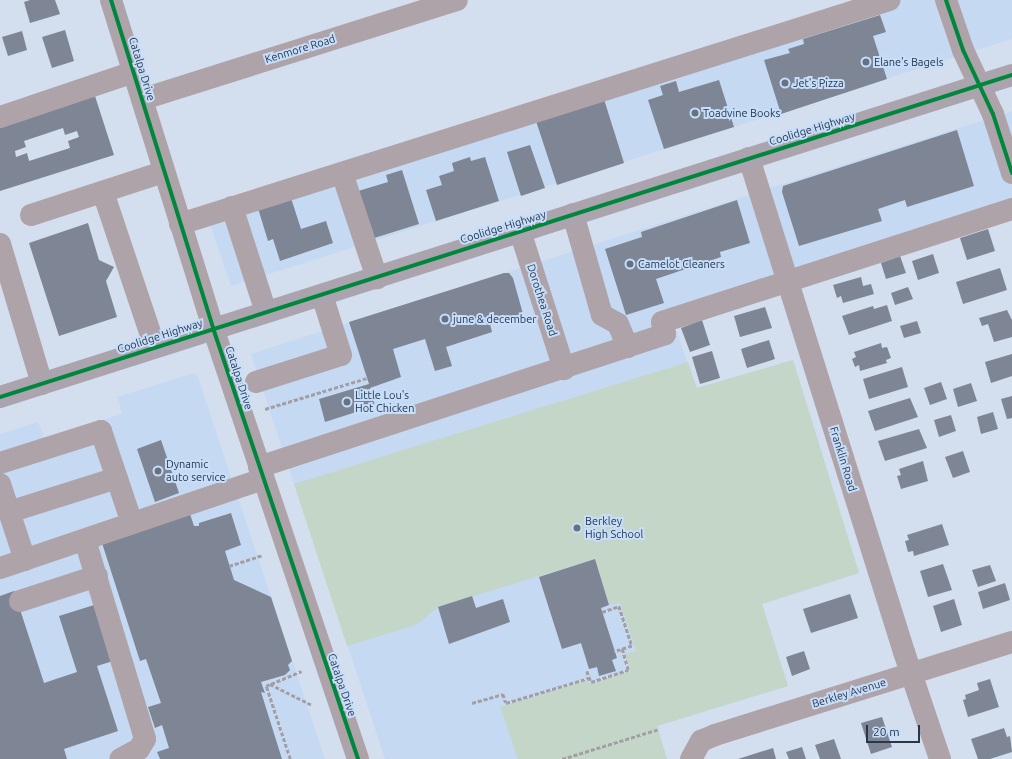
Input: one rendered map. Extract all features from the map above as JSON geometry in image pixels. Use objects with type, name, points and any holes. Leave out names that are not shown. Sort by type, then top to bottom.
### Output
[{"type":"main road","name":"Coolidge Highway","points":[[0,397],[1012,75]]},
{"type":"street","name":"Catalpa Drive","points":[[111,0],[143,99],[163,172],[213,328],[358,759]]},
{"type":"street","name":"Kenmore Road","points":[[143,99],[457,0]]},
{"type":"street","points":[[180,224],[889,0]]},
{"type":"street","points":[[946,0],[963,50],[993,114],[1012,173]]},
{"type":"street","points":[[0,117],[134,72]]},
{"type":"street","name":"Franklin Road","points":[[750,158],[940,759]]},
{"type":"street","points":[[31,215],[163,172]]},
{"type":"street","points":[[342,173],[377,278]]},
{"type":"street","points":[[103,192],[154,347]]},
{"type":"street","points":[[232,207],[266,312]]},
{"type":"street","points":[[0,568],[132,523],[261,473],[665,334],[662,322],[788,280],[1012,209]]},
{"type":"street","points":[[573,214],[602,316],[618,324],[628,347]]},
{"type":"street","name":"Dorothea Road","points":[[520,231],[564,369]]},
{"type":"street","points":[[2,258],[42,384]]},
{"type":"street","points":[[256,382],[342,355],[322,295]]},
{"type":"street","points":[[0,463],[101,431],[132,523]]},
{"type":"street","points":[[9,512],[117,478]]},
{"type":"street","points":[[0,484],[25,560]]},
{"type":"street","points":[[85,540],[145,738],[139,749],[120,759]]},
{"type":"street","points":[[20,601],[97,576]]},
{"type":"street","name":"Berkley Avenue","points":[[691,756],[701,741],[715,735],[1012,642]]},
{"type":"path","points":[[265,410],[367,378]]},
{"type":"path","points":[[229,566],[262,555]]},
{"type":"path","points":[[602,612],[619,606],[632,646],[614,652]]},
{"type":"path","points":[[587,671],[591,682],[628,670],[622,649]]},
{"type":"path","points":[[290,759],[266,686],[301,671]]},
{"type":"path","points":[[472,703],[503,694],[506,703],[589,678]]},
{"type":"path","points":[[270,684],[312,705]]},
{"type":"path","points":[[562,759],[659,729]]},
{"type":"shaded area","points":[[857,0],[1012,0],[1012,39],[231,286],[204,206]]},
{"type":"shaded area","name":"Berkley High School","points":[[1012,111],[1012,220],[675,325],[696,388],[793,360],[859,573],[762,604],[788,686],[657,726],[667,759],[385,759],[251,354]]},
{"type":"shaded area","points":[[194,373],[198,377],[325,759],[0,759],[0,434],[38,422],[44,438],[122,414],[117,397]]},
{"type":"green space","name":"Berkley High School","points":[[793,360],[859,573],[762,604],[788,686],[657,726],[667,759],[518,759],[500,707],[588,680],[590,684],[631,671],[625,654],[636,651],[620,603],[609,605],[595,559],[438,607],[416,625],[347,646],[294,484],[688,362],[697,388]]},
{"type":"building","points":[[30,0],[55,0],[60,14],[30,23],[24,2]]},
{"type":"building","points":[[880,15],[886,32],[873,36],[887,79],[781,114],[764,60],[790,53],[788,49],[804,44],[803,39]]},
{"type":"building","points":[[65,30],[74,61],[52,68],[42,37]]},
{"type":"building","points":[[22,31],[27,50],[8,56],[2,37]]},
{"type":"building","points":[[719,80],[734,127],[664,149],[648,100],[663,95],[660,86],[676,81],[679,92]]},
{"type":"building","points":[[95,96],[114,155],[0,191],[0,127]],"holes":[[[63,128],[65,135],[77,131],[79,137],[68,141],[70,148],[29,161],[27,153],[16,157],[15,151],[26,147],[24,141]]]},
{"type":"building","points":[[603,96],[624,163],[557,185],[536,121]]},
{"type":"building","points":[[957,130],[974,186],[907,207],[905,200],[878,209],[882,221],[799,246],[782,192],[783,186]]},
{"type":"building","points":[[530,145],[545,188],[521,196],[507,152]]},
{"type":"building","points":[[470,157],[471,161],[485,157],[499,201],[436,221],[426,190],[442,185],[439,176],[454,171],[452,163]]},
{"type":"building","points":[[402,170],[419,224],[371,239],[355,192],[388,182],[386,175]]},
{"type":"building","points":[[290,195],[301,229],[326,221],[333,243],[280,261],[273,239],[268,241],[257,205]]},
{"type":"building","points":[[737,200],[750,243],[720,252],[721,257],[656,279],[664,303],[626,315],[605,249],[642,237],[641,232]]},
{"type":"building","points":[[88,223],[99,260],[114,267],[106,281],[117,317],[59,336],[29,243]]},
{"type":"building","points":[[988,229],[995,251],[967,260],[960,238]]},
{"type":"building","points":[[933,254],[939,273],[918,280],[912,261]]},
{"type":"building","points":[[900,256],[906,273],[886,279],[881,263]]},
{"type":"building","points":[[1000,268],[1007,290],[963,304],[956,282]]},
{"type":"building","points":[[504,273],[509,273],[513,278],[523,314],[490,324],[492,332],[446,347],[452,366],[435,371],[425,339],[393,349],[401,377],[370,388],[375,406],[325,422],[319,399],[369,384],[349,322]]},
{"type":"building","points":[[861,277],[863,286],[871,284],[874,294],[843,303],[841,296],[837,298],[833,285]]},
{"type":"building","points":[[908,287],[913,299],[895,305],[891,293]]},
{"type":"building","points":[[887,305],[892,321],[849,335],[842,316],[873,306],[874,309]]},
{"type":"building","points":[[765,307],[772,328],[740,337],[734,316]]},
{"type":"building","points":[[1007,310],[1012,320],[1012,337],[994,342],[988,324],[982,326],[979,318]]},
{"type":"building","points":[[702,320],[710,345],[690,352],[681,328]]},
{"type":"building","points":[[917,321],[921,333],[904,338],[900,326]]},
{"type":"building","points":[[769,340],[775,359],[747,368],[741,349]]},
{"type":"building","points":[[881,343],[882,348],[887,347],[891,358],[886,360],[887,363],[860,371],[859,365],[855,367],[852,359],[856,357],[854,352]]},
{"type":"building","points":[[712,351],[720,378],[700,384],[692,357]]},
{"type":"building","points":[[1012,354],[1012,376],[991,383],[985,362]]},
{"type":"building","points":[[902,367],[908,387],[869,399],[863,379]]},
{"type":"building","points":[[941,382],[947,399],[930,405],[924,388]]},
{"type":"building","points":[[971,383],[977,401],[958,407],[953,389]]},
{"type":"building","points":[[1012,396],[1012,418],[1007,419],[1001,399]]},
{"type":"building","points":[[910,398],[918,417],[875,431],[868,411]]},
{"type":"building","points":[[993,412],[998,429],[981,434],[977,417]]},
{"type":"building","points":[[951,415],[956,431],[939,437],[934,420]]},
{"type":"building","points":[[919,429],[927,448],[885,461],[878,441]]},
{"type":"building","name":"Dynamic auto service","points":[[161,440],[179,493],[155,502],[137,449]]},
{"type":"building","points":[[963,451],[970,472],[953,478],[945,457]]},
{"type":"building","points":[[923,461],[928,481],[901,489],[897,476],[901,475],[899,469]]},
{"type":"building","points":[[189,511],[194,526],[199,526],[199,523],[231,513],[241,545],[225,551],[234,580],[271,597],[292,661],[288,665],[290,670],[285,675],[261,682],[265,693],[261,692],[282,759],[160,759],[157,752],[169,748],[162,725],[155,728],[148,707],[161,703],[146,659],[140,661],[101,540]]},
{"type":"building","points":[[942,524],[949,545],[914,556],[913,551],[908,552],[905,541],[909,540],[907,535]]},
{"type":"building","points":[[595,559],[609,605],[601,608],[617,658],[612,660],[616,671],[599,676],[597,667],[589,669],[581,643],[562,649],[539,577]]},
{"type":"building","points":[[943,564],[952,590],[928,597],[920,571]]},
{"type":"building","points":[[990,565],[996,581],[978,587],[972,570]]},
{"type":"building","points":[[1005,583],[1010,600],[983,609],[978,592]]},
{"type":"building","points":[[14,591],[44,683],[77,672],[59,616],[94,605],[113,661],[97,666],[118,731],[64,749],[67,759],[0,759],[0,596]]},
{"type":"building","points":[[850,594],[858,618],[811,633],[803,609]]},
{"type":"building","points":[[472,596],[476,608],[503,599],[510,622],[449,644],[438,607]]},
{"type":"building","points":[[954,599],[962,625],[941,632],[933,606]]},
{"type":"building","points":[[804,651],[810,669],[792,676],[786,657]]},
{"type":"building","points":[[990,679],[999,707],[968,717],[963,700],[966,699],[965,695],[979,690],[977,683]]},
{"type":"building","points":[[882,717],[892,747],[871,754],[861,723]]},
{"type":"building","points":[[1004,728],[1007,737],[1010,736],[1012,752],[990,759],[978,759],[971,739]]},
{"type":"building","points":[[834,739],[841,759],[820,759],[815,745]]},
{"type":"building","points":[[802,747],[806,759],[789,759],[786,752]]},
{"type":"building","points":[[773,748],[776,759],[738,759]]},
{"type":"cycle path","points":[[111,0],[213,328],[358,759]]},
{"type":"cycle path","points":[[946,0],[963,50],[993,114],[1012,173]]},
{"type":"cycle path","points":[[0,397],[1012,75]]},
{"type":"place","name":"Elane's Bagels","points":[[866,62]]},
{"type":"place","name":"Jet's Pizza","points":[[785,83]]},
{"type":"place","name":"Toadvine Books","points":[[695,113]]},
{"type":"place","name":"Camelot Cleaners","points":[[630,264]]},
{"type":"place","name":"june & december","points":[[445,319]]},
{"type":"place","name":"Little Lou's Hot Chicken","points":[[347,402]]},
{"type":"place","name":"Dynamic auto service","points":[[158,471]]},
{"type":"place","name":"Berkley High School","points":[[577,528]]}]
